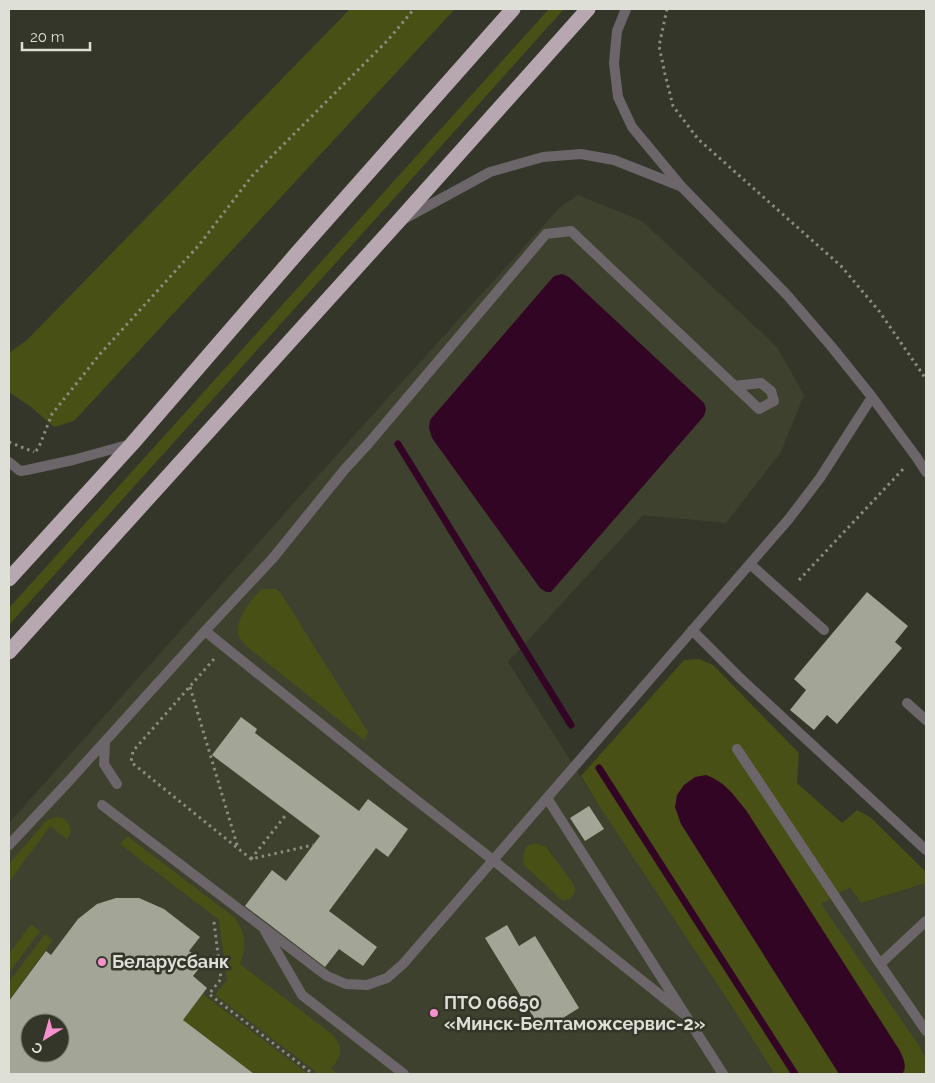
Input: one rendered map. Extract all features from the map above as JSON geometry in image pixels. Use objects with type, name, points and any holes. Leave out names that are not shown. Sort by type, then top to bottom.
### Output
[{"type":"highway","points":[[9,579],[132,444],[298,252],[513,9]]},
{"type":"highway","points":[[9,652],[588,9]]},
{"type":"lane","points":[[626,9],[617,31],[614,63],[618,97],[632,127],[681,186],[787,295],[831,346],[872,396],[926,472]]},
{"type":"lane","points":[[396,224],[490,172],[544,157],[581,154],[614,160],[681,186]]},
{"type":"lane","points":[[9,845],[273,558],[345,469],[546,234],[571,231],[734,386]]},
{"type":"lane","points":[[102,806],[327,976],[346,984],[368,985],[387,978],[403,964],[788,520],[820,478],[872,396]]},
{"type":"lane","points":[[9,462],[20,471],[27,470],[132,444]]},
{"type":"lane","points":[[750,564],[824,630]]},
{"type":"lane","points":[[692,630],[740,678],[926,850]]},
{"type":"lane","points":[[204,631],[684,1014]]},
{"type":"lane","points":[[907,703],[926,720]]},
{"type":"lane","points":[[105,742],[104,764],[117,784]]},
{"type":"lane","points":[[737,749],[926,1031]]},
{"type":"lane","points":[[547,798],[723,1074]]},
{"type":"lane","points":[[880,964],[926,921]]},
{"type":"lane","points":[[262,926],[302,995],[404,1074]]},
{"type":"path","points":[[38,448],[52,414],[100,354],[199,245],[252,176],[388,40],[414,9]]},
{"type":"path","points":[[667,9],[659,46],[673,106],[698,139],[841,266],[879,312],[926,379]]},
{"type":"path","points":[[9,442],[34,452]]},
{"type":"path","points":[[799,580],[902,470],[917,458]]},
{"type":"path","points":[[225,647],[132,751],[131,762],[251,859]]},
{"type":"path","points":[[190,686],[239,849]]},
{"type":"path","points":[[251,859],[285,816]]},
{"type":"path","points":[[251,859],[313,845]]},
{"type":"path","points":[[214,922],[221,979],[209,994],[313,1074]]},
{"type":"shaded area","points":[[578,195],[642,221],[777,347],[804,395],[781,452],[726,523],[643,515],[508,662],[598,804],[723,696],[861,903],[926,883],[926,1074],[9,1074],[9,823],[560,207]]},
{"type":"shaded area","points":[[562,274],[569,277],[704,403],[706,409],[704,416],[551,592],[546,592],[540,588],[432,438],[429,428],[430,420],[554,276]]},
{"type":"shaded area","points":[[706,775],[724,785],[746,810],[900,1051],[905,1065],[902,1074],[839,1074],[681,824],[675,807],[677,795],[684,785],[695,777]]},
{"type":"green space","points":[[350,9],[455,9],[74,421],[54,427],[31,407],[9,392],[9,353],[27,340]]},
{"type":"green space","points":[[549,9],[564,9],[9,625],[9,608]]},
{"type":"green space","points":[[262,589],[275,589],[280,592],[368,732],[364,740],[241,640],[238,631],[240,620],[250,602]]},
{"type":"green space","points":[[699,659],[713,665],[799,753],[797,783],[842,823],[857,810],[870,817],[926,872],[926,883],[861,903],[850,887],[821,904],[920,1047],[926,1060],[926,1074],[775,1074],[581,776],[684,660]]},
{"type":"green space","points":[[56,817],[64,819],[69,825],[71,831],[67,839],[50,826],[9,882],[9,864],[47,820]]},
{"type":"green space","points":[[127,836],[235,918],[244,941],[244,952],[240,964],[333,1035],[339,1045],[340,1052],[338,1060],[331,1069],[339,1074],[319,1074],[215,995],[227,980],[219,920],[120,844]]},
{"type":"green space","points":[[535,843],[546,847],[574,885],[575,892],[571,898],[563,901],[524,865],[523,855],[526,847]]},
{"type":"green space","points":[[31,924],[40,931],[9,973],[9,954]]},
{"type":"green space","points":[[45,934],[53,940],[9,1000],[9,982]]},
{"type":"green space","points":[[203,994],[308,1074],[254,1074],[183,1020]]},
{"type":"building","points":[[867,592],[908,626],[895,642],[902,648],[837,724],[827,715],[814,730],[790,710],[806,690],[794,679]]},
{"type":"building","points":[[241,717],[257,729],[255,733],[359,811],[368,799],[408,829],[388,857],[376,848],[329,911],[377,947],[363,966],[339,949],[325,967],[245,906],[272,870],[286,881],[320,836],[212,755]]},
{"type":"building","points":[[589,806],[604,829],[585,841],[570,818]]},
{"type":"building","points":[[116,898],[139,898],[164,909],[200,937],[189,951],[204,962],[193,976],[207,988],[183,1020],[254,1074],[9,1074],[9,1001],[46,951],[51,955],[78,919],[97,904]]},
{"type":"building","points":[[507,925],[519,946],[535,936],[579,1008],[542,1031],[485,938]]},
{"type":"waterway","points":[[398,444],[571,725]]},
{"type":"waterway","points":[[599,768],[795,1074]]},
{"type":"place","name":"Беларусбанк","points":[[102,962]]},
{"type":"place","name":"ПТО 06650 «Минск-Белтаможсервис-2»","points":[[434,1013]]}]
